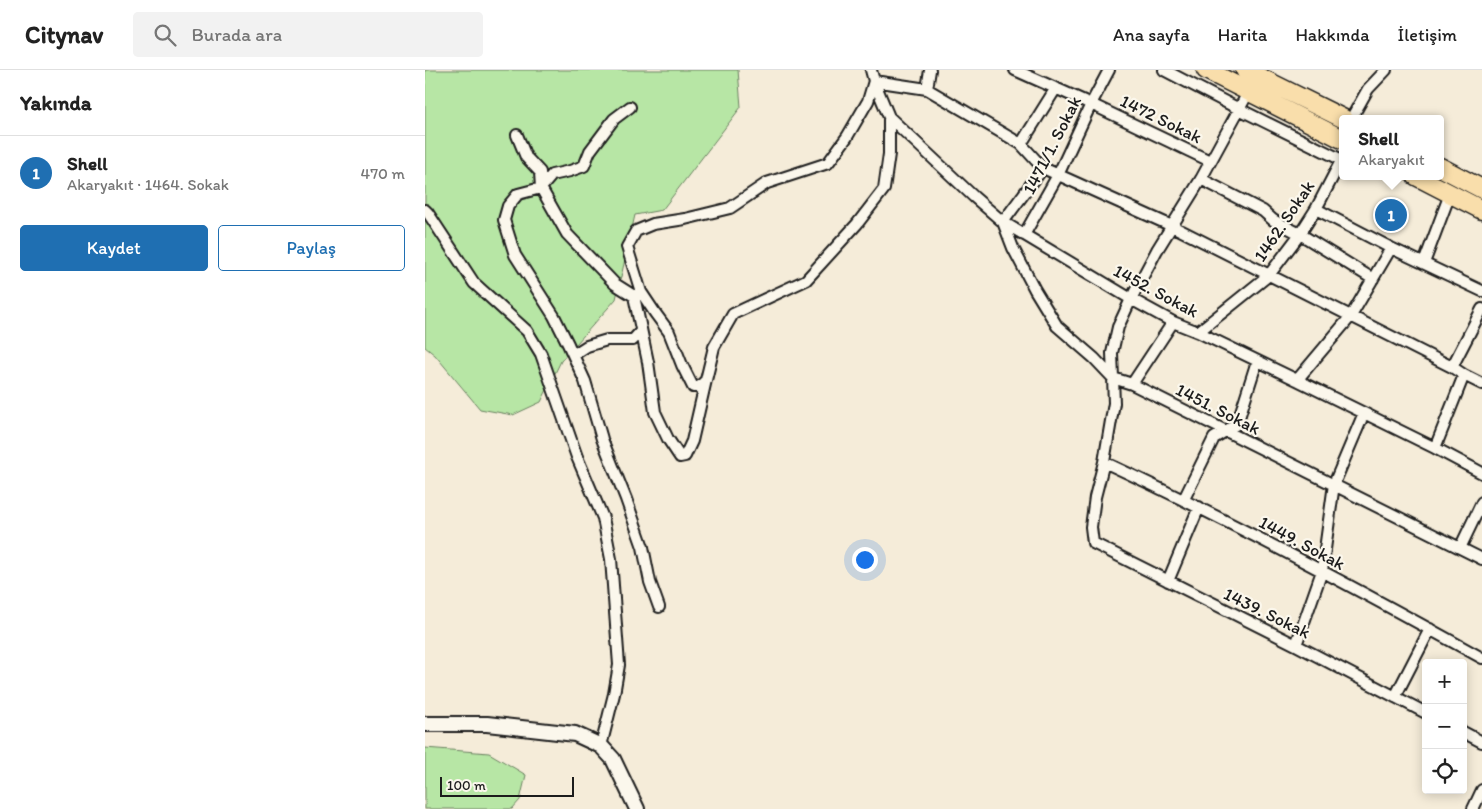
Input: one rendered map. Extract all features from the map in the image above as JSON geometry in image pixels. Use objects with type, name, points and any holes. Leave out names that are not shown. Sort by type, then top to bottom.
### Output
[{"type":"highway","points":[[1206,70],[1339,137]]},
{"type":"highway","points":[[1245,70],[1339,117]]},
{"type":"highway","points":[[1444,169],[1482,189]]},
{"type":"highway","points":[[1424,180],[1482,210]]},
{"type":"main road","points":[[425,724],[487,724],[575,734],[601,746],[613,759],[637,809]]},
{"type":"street","points":[[927,88],[930,70]]},
{"type":"street","name":"1472 Sokak","points":[[1015,70],[1210,161]]},
{"type":"street","name":"1471/1. Sokak","points":[[1024,235],[1058,175],[1109,70]]},
{"type":"street","points":[[1164,70],[1339,159]]},
{"type":"street","points":[[1353,115],[1368,89],[1386,70]]},
{"type":"street","points":[[889,117],[889,154],[885,189],[857,224],[806,280],[733,314],[714,347],[692,441],[685,456],[679,457],[655,412],[648,362],[641,331],[637,294],[627,247],[635,231],[653,224],[685,219],[730,208],[767,183],[828,163],[847,137],[868,101],[873,75],[927,88],[1021,144],[1043,168],[1172,226],[1482,384]]},
{"type":"street","name":"1452. Sokak","points":[[873,75],[889,117],[1003,222],[1173,322],[1198,332],[1297,380],[1482,473]]},
{"type":"street","points":[[1021,144],[1056,88]]},
{"type":"street","points":[[1104,462],[1114,403],[1112,353],[1118,327],[1157,250],[1201,178],[1249,91]]},
{"type":"street","points":[[630,107],[614,119],[591,151],[584,166],[552,174],[541,188],[518,194],[508,206],[504,220],[515,255],[554,316],[585,382],[602,439],[643,547],[650,582],[659,608]]},
{"type":"street","points":[[517,135],[526,157],[540,172],[541,188],[567,234],[615,284],[637,294],[669,332],[693,387],[699,387],[706,380]]},
{"type":"street","name":"1462. Sokak","points":[[1198,332],[1269,275],[1300,234],[1316,209],[1339,166]]},
{"type":"street","points":[[1003,222],[1043,168]]},
{"type":"street","points":[[1201,178],[1263,211],[1273,220],[1300,234],[1373,279]]},
{"type":"street","points":[[1424,263],[1450,194]]},
{"type":"street","points":[[1316,209],[1391,248],[1482,291]]},
{"type":"street","points":[[425,210],[474,284],[527,330],[541,354],[577,457],[603,518],[611,559],[619,666],[601,746]]},
{"type":"street","name":"1451. Sokak","points":[[1003,222],[1013,248],[1057,326],[1094,358],[1113,378],[1132,384],[1482,559]]},
{"type":"street","points":[[1297,380],[1351,316],[1391,248]]},
{"type":"street","points":[[1451,367],[1482,309]]},
{"type":"street","points":[[1132,384],[1173,322]]},
{"type":"street","points":[[573,355],[587,346],[607,340],[633,340],[641,331]]},
{"type":"street","points":[[1184,499],[1214,438],[1237,424],[1257,361]]},
{"type":"street","points":[[1435,448],[1464,375]]},
{"type":"street","points":[[1296,645],[1322,571],[1334,484],[1364,413]]},
{"type":"street","name":"1449. Sokak","points":[[1104,462],[1184,499],[1482,658]]},
{"type":"street","name":"1439. Sokak","points":[[1104,462],[1095,497],[1091,527],[1093,543],[1422,711]]},
{"type":"street","points":[[1461,548],[1482,502]]},
{"type":"street","points":[[1168,581],[1199,507]]},
{"type":"street","points":[[1395,697],[1430,629]]},
{"type":"street","points":[[1467,734],[1482,742]]},
{"type":"street","points":[[1473,809],[1482,790]]},
{"type":"green space","points":[[425,70],[738,70],[741,107],[662,210],[635,215],[616,299],[561,361],[541,402],[513,415],[480,409],[435,355],[425,347]]},
{"type":"green space","points":[[425,748],[489,753],[526,775],[520,800],[512,809],[425,809]]},
{"type":"place","name":"Shell","points":[[1391,215]]}]
